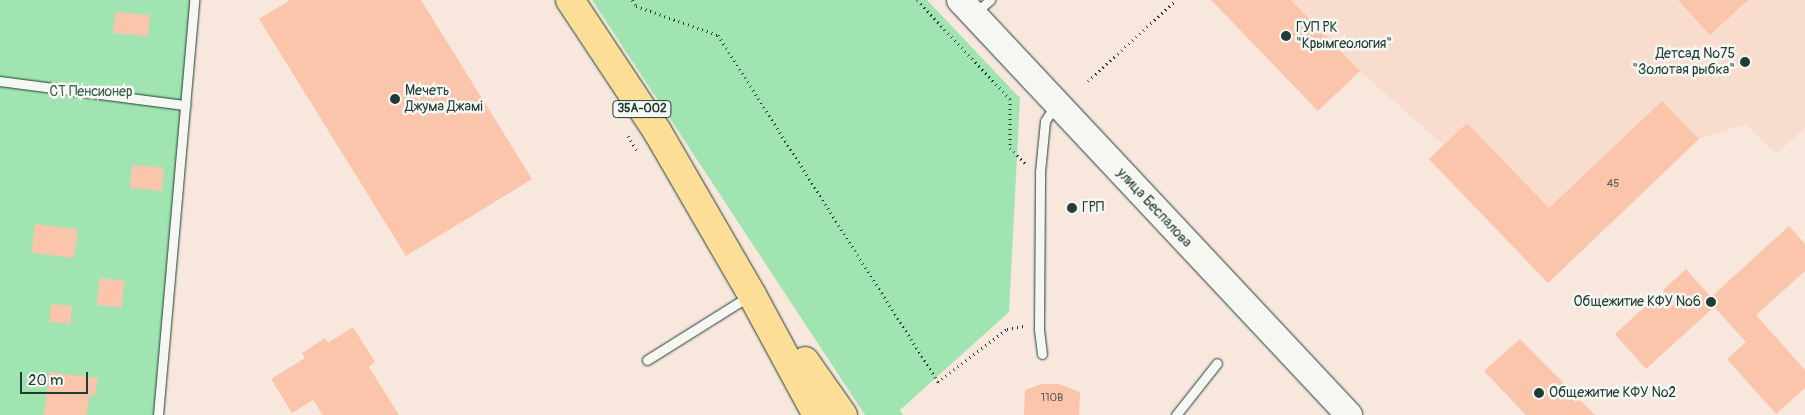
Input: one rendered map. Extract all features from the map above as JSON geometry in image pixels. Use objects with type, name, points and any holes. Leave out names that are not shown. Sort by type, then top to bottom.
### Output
[{"type":"main road","name":"35А-002","points":[[570,0],[657,131],[752,295],[817,415]]},
{"type":"main road","name":"улица Беспалова","points":[[974,5],[1056,104],[1349,415]]},
{"type":"main road","name":"35А-002","points":[[710,221],[843,415]]},
{"type":"main road","points":[[804,390],[821,415]]},
{"type":"lane","points":[[158,415],[194,0]]},
{"type":"lane","points":[[0,81],[185,105]]},
{"type":"lane","points":[[1042,354],[1040,322],[1040,178],[1044,121],[1056,104]]},
{"type":"lane","points":[[647,360],[752,295]]},
{"type":"lane","points":[[1176,415],[1217,364]]},
{"type":"path","points":[[632,0],[636,6],[718,35],[938,382],[1007,330],[1040,322]]},
{"type":"path","points":[[917,0],[1010,99],[1010,148],[1040,178]]},
{"type":"path","points":[[1088,81],[1176,0]]},
{"type":"shaded area","points":[[1291,0],[1805,0],[1805,127],[1777,154],[1746,124],[1699,139],[1548,283],[1429,159],[1443,145],[1360,71]]},
{"type":"green space","name":"СТ Пенсионер","points":[[0,0],[191,0],[154,415],[0,415]]},
{"type":"green space","points":[[592,0],[927,0],[1020,98],[1009,312],[900,410],[903,415],[865,415]]},
{"type":"building","name":"Мечеть Джума Джамі","points":[[290,0],[421,0],[532,179],[406,256],[259,19]]},
{"type":"building","name":"ГУП РК \"Крымгеология\"","points":[[1211,0],[1291,0],[1360,71],[1318,111]]},
{"type":"building","points":[[1678,0],[1748,0],[1710,35]]},
{"type":"building","points":[[115,12],[150,15],[148,36],[113,33]]},
{"type":"building","points":[[1662,101],[1699,139],[1548,283],[1429,159],[1467,123],[1549,208]]},
{"type":"building","points":[[132,165],[164,168],[162,191],[130,188]]},
{"type":"building","points":[[35,224],[78,229],[74,258],[31,253]]},
{"type":"building","name":"Общежитие КФУ №6","points":[[1789,226],[1805,244],[1805,271],[1756,315],[1805,370],[1805,388],[1776,414],[1727,359],[1746,342],[1714,307],[1646,369],[1615,334],[1686,269],[1711,297]]},
{"type":"building","points":[[100,278],[125,281],[122,308],[97,305]]},
{"type":"building","points":[[51,304],[72,306],[70,324],[49,322]]},
{"type":"building","points":[[353,327],[375,362],[369,367],[399,415],[323,415],[313,400],[292,413],[271,379],[305,358],[302,353],[325,338],[328,343]]},
{"type":"building","name":"Общежитие КФУ №2","points":[[1520,339],[1595,415],[1526,415],[1484,371]]},
{"type":"building","points":[[49,372],[98,378],[95,395],[89,395],[87,415],[44,415]]},
{"type":"building","points":[[1042,384],[1059,384],[1080,392],[1079,415],[1024,415],[1025,390]]},
{"type":"place","name":"ГУП РК \"Крымгеология\"","points":[[1286,36]]},
{"type":"place","name":"Детсад №75 \"Золотая рыбка\"","points":[[1745,62]]},
{"type":"place","name":"Мечеть Джума Джамі","points":[[395,99]]},
{"type":"place","name":"ГРП","points":[[1072,208]]},
{"type":"place","name":"Общежитие КФУ №6","points":[[1711,302]]},
{"type":"place","name":"Общежитие КФУ №2","points":[[1539,393]]}]
